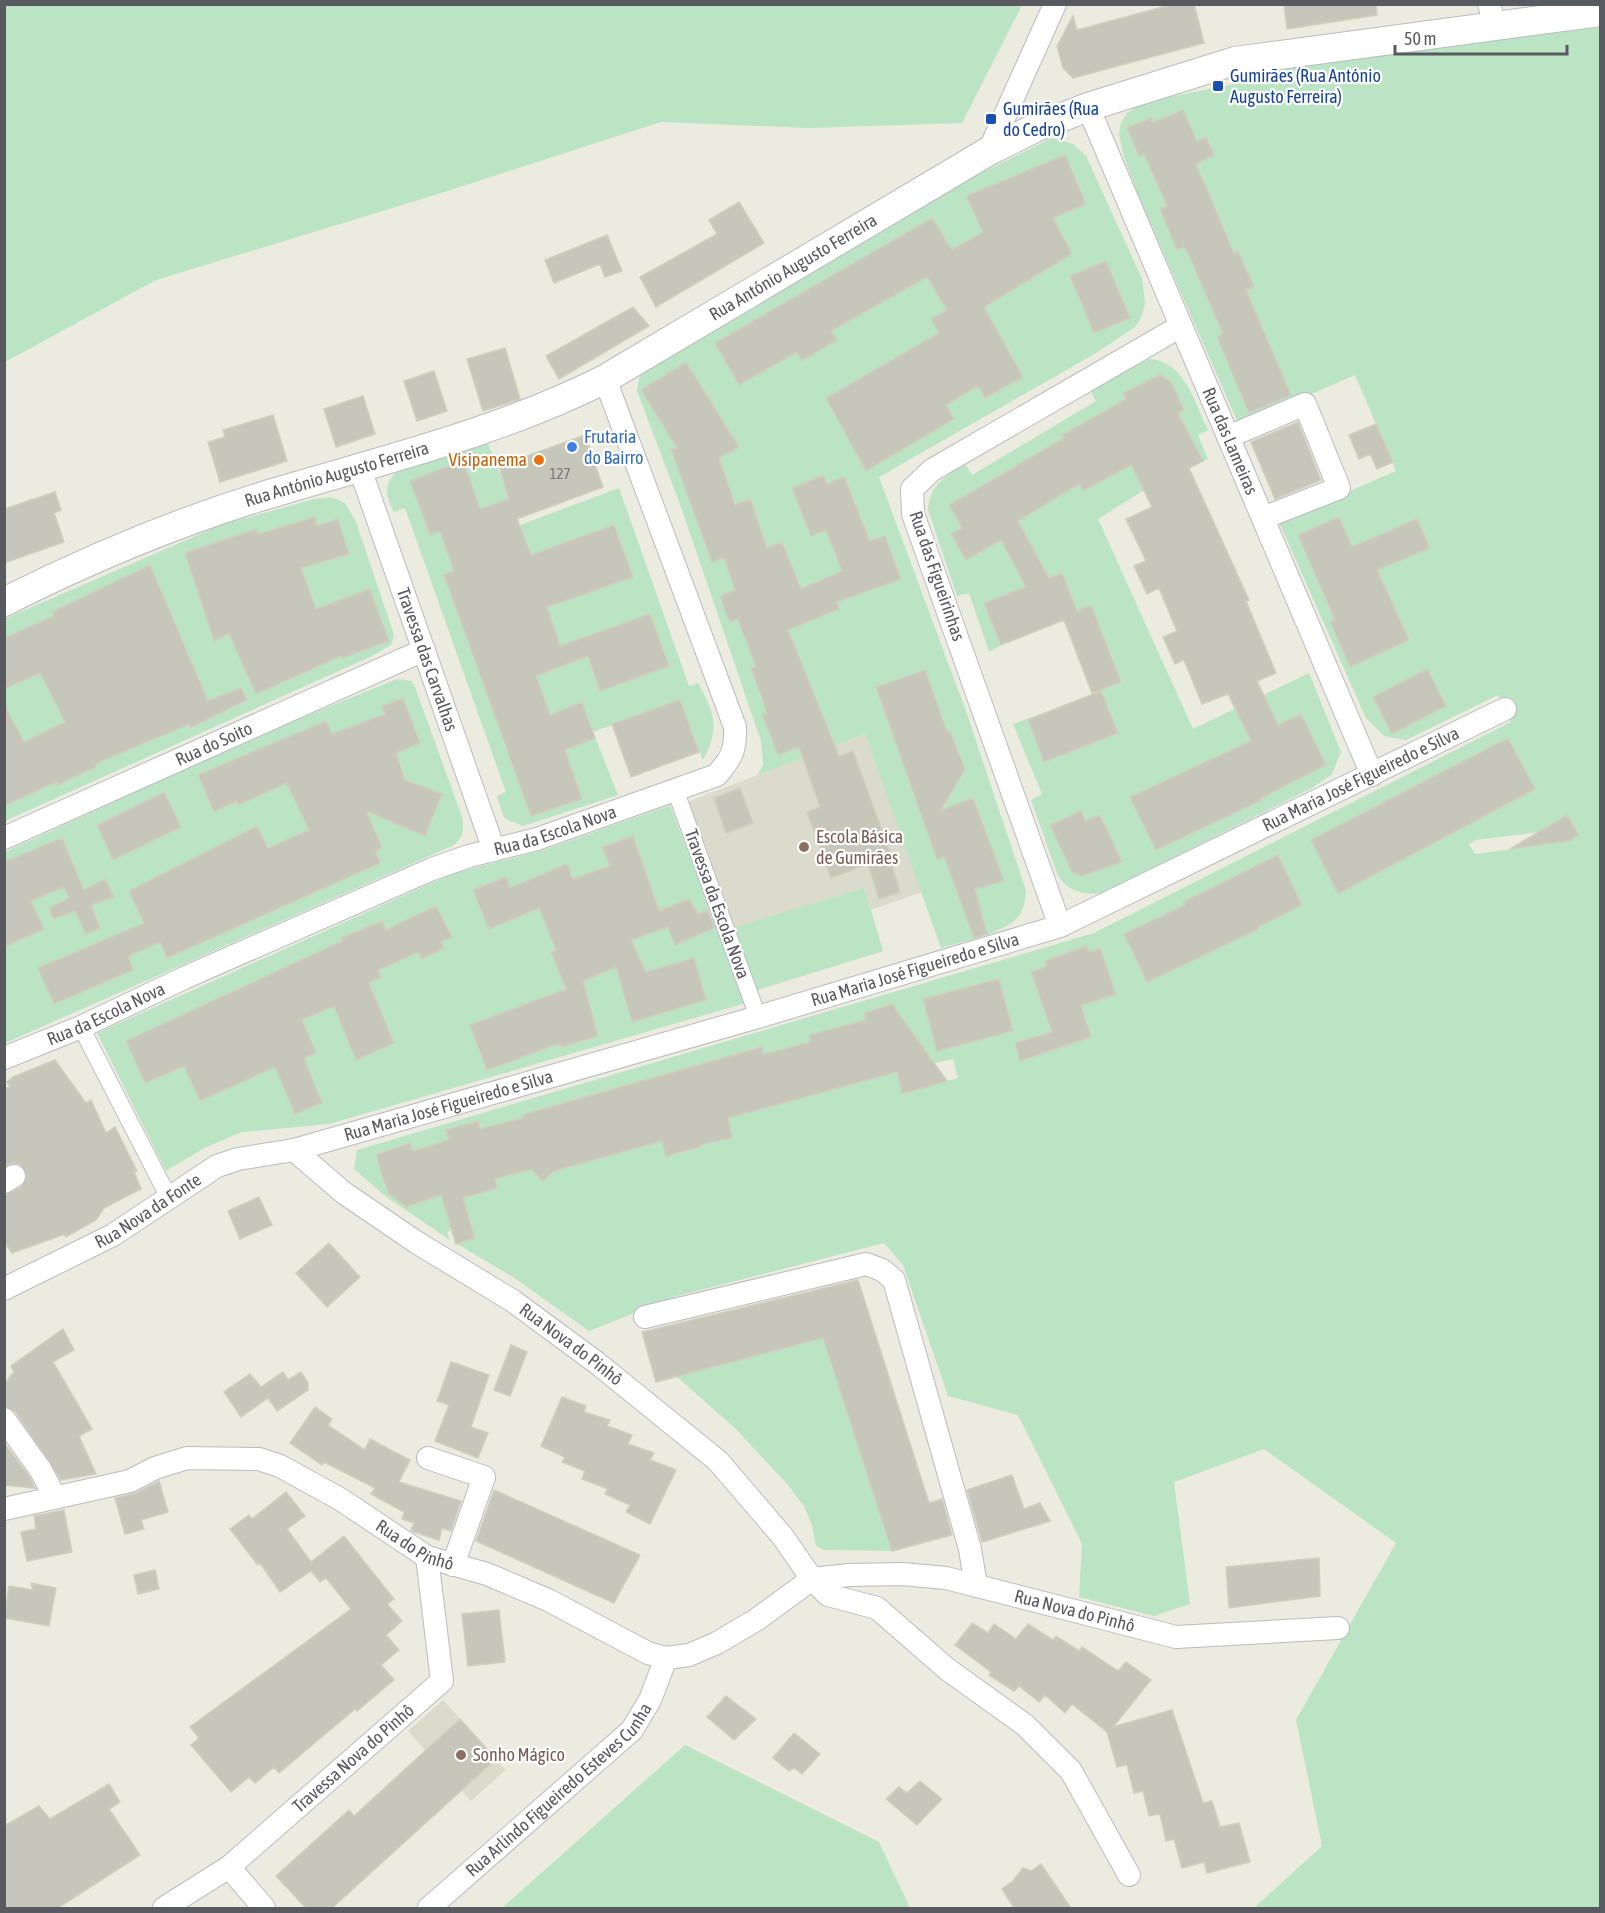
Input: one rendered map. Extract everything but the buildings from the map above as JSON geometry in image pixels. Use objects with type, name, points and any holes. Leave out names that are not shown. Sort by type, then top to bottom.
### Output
[{"type":"street","points":[[989,151],[1055,4]]},
{"type":"street","name":"Rua António Augusto Ferreira","points":[[4,602],[77,568],[188,522],[282,490],[360,469],[545,407],[605,379],[989,151],[1037,127],[1088,107],[1235,61],[1492,15],[1600,12]]},
{"type":"street","name":"Rua das Lameiras","points":[[1088,107],[1372,775]]},
{"type":"street","name":"Rua das Figueirinhas","points":[[1060,926],[913,514],[912,489],[932,470],[1180,326]]},
{"type":"street","name":"Rua da Escola Nova","points":[[4,1058],[81,1027],[432,869],[537,839],[676,792],[717,775],[729,761],[735,747],[735,727],[605,379]]},
{"type":"street","points":[[1228,437],[1305,404],[1339,488],[1263,518]]},
{"type":"street","name":"Travessa das Carvalhas","points":[[360,469],[494,850]]},
{"type":"street","name":"Rua do Soito","points":[[4,838],[424,650]]},
{"type":"street","name":"Rua Maria José Figueiredo e Silva","points":[[294,1150],[758,1017],[1060,926],[1505,709]]},
{"type":"street","name":"Travessa da Escola Nova","points":[[676,792],[758,1017]]},
{"type":"street","points":[[81,1027],[169,1198]]},
{"type":"street","name":"Rua Nova da Fonte","points":[[4,1289],[113,1235],[217,1166],[238,1159],[294,1150]]},
{"type":"street","name":"Rua Nova do Pinhô","points":[[294,1150],[344,1192],[416,1242],[513,1301],[681,1429],[718,1461],[783,1538],[812,1580],[828,1595],[877,1608],[947,1669],[1025,1725],[1071,1771],[1129,1875]]},
{"type":"street","points":[[645,1317],[866,1264],[882,1270],[894,1280],[970,1550],[976,1586]]},
{"type":"street","points":[[4,1419],[40,1468],[55,1497]]},
{"type":"street","name":"Rua do Pinhô","points":[[4,1509],[130,1481],[155,1468],[187,1458],[259,1459],[280,1466],[340,1499],[427,1557],[487,1574],[548,1600],[630,1644],[666,1658]]},
{"type":"street","points":[[428,1458],[484,1477],[453,1565]]},
{"type":"street","name":"Travessa Nova do Pinhô","points":[[164,1908],[229,1867],[442,1681],[427,1557]]},
{"type":"street","name":"Rua Nova do Pinhô","points":[[812,1580],[849,1575],[903,1574],[946,1578],[1176,1637],[1338,1628]]},
{"type":"street","points":[[666,1658],[689,1655],[717,1643],[756,1620],[812,1580]]},
{"type":"street","name":"Rua Arlindo Figueiredo Esteves Cunha","points":[[429,1908],[633,1730],[650,1700],[666,1658]]},
{"type":"street","points":[[229,1867],[264,1908]]},
{"type":"shaded area","name":"Escola Básica de Gumirães","points":[[865,734],[922,892],[871,910],[883,951],[754,991],[687,802]]},
{"type":"shaded area","name":"Sonho Mágico","points":[[443,1700],[506,1770],[471,1801],[408,1731]]},
{"type":"green space","points":[[5,4],[1022,5],[962,123],[810,128],[661,122],[435,195],[156,280],[5,362]]},
{"type":"green space","points":[[1600,27],[1600,1908],[1254,1908],[1322,1846],[1296,1720],[1396,1543],[1264,1449],[1174,1482],[1190,1604],[1154,1616],[1079,1597],[1082,1544],[1018,1415],[948,1396],[903,1265],[884,1243],[677,1296],[589,1331],[513,1277],[457,1244],[475,1238],[465,1207],[446,1213],[452,1230],[447,1232],[450,1240],[385,1196],[354,1169],[357,1150],[1094,933],[1511,722],[1498,695],[1406,740],[1384,736],[1366,718],[1279,522],[1396,471],[1355,375],[1239,425],[1138,195],[1124,157],[1119,134],[1121,123],[1127,113],[1143,102],[1230,85],[1246,78],[1249,69],[1405,45]],"holes":[[[1567,815],[1579,835],[1569,841],[1475,854],[1469,844],[1476,840],[1538,832]],[[1027,1039],[1033,1057],[1021,1061],[1015,1043]],[[953,1059],[958,1078],[902,1094],[898,1072]],[[695,1126],[700,1147],[666,1156],[661,1136]]]},
{"type":"green space","points":[[1052,138],[1073,144],[1086,156],[1142,279],[1145,302],[1142,316],[1135,327],[1096,353],[879,477],[967,714],[1026,891],[1021,912],[1010,924],[981,937],[941,948],[865,734],[758,775],[763,764],[761,741],[681,507],[637,391],[640,372],[943,192]]},
{"type":"green space","points":[[1149,359],[1161,361],[1171,367],[1187,385],[1208,430],[1198,435],[1208,459],[1144,490],[1098,519],[1193,729],[1309,673],[1341,752],[1332,774],[1312,788],[1102,893],[1088,893],[1070,888],[1057,873],[1031,800],[1042,794],[1013,724],[1093,694],[1064,620],[989,652],[969,593],[957,596],[928,510],[929,501],[935,487],[951,473],[966,465],[972,475],[1096,401],[1090,390]]},
{"type":"green space","points":[[488,443],[520,525],[619,488],[689,686],[698,683],[712,713],[713,721],[712,739],[703,760],[680,700],[593,732],[618,795],[523,826],[504,818],[497,796],[506,792],[405,508],[394,512],[387,491],[390,481],[397,472]]},
{"type":"green space","points":[[331,497],[345,503],[356,522],[394,635],[391,645],[370,657],[5,821],[4,619],[221,525],[314,499]]},
{"type":"green space","points":[[397,679],[412,681],[415,687],[462,817],[463,826],[460,839],[454,845],[5,1043],[5,852],[262,734]]},
{"type":"green space","points":[[670,805],[746,1003],[329,1124],[242,1132],[204,1148],[166,1171],[97,1033],[454,873],[544,850]]},
{"type":"green space","points":[[864,888],[883,951],[754,991],[732,928]]},
{"type":"green space","points":[[823,1338],[892,1551],[824,1550],[816,1546],[812,1525],[804,1506],[787,1484],[735,1428],[676,1376]]},
{"type":"green space","points":[[685,1745],[879,1842],[910,1908],[502,1908]]},
{"type":"place","name":"Gumirães (Rua António Augusto Ferreira)","points":[[1218,86]]},
{"type":"place","name":"Gumirães (Rua do Cedro)","points":[[991,119]]},
{"type":"place","name":"Frutaria do Bairro","points":[[572,447]]},
{"type":"place","name":"Visipanema","points":[[539,460]]},
{"type":"place","name":"Escola Básica de Gumirães","points":[[804,847]]},
{"type":"place","name":"Sonho Mágico","points":[[461,1755]]}]
